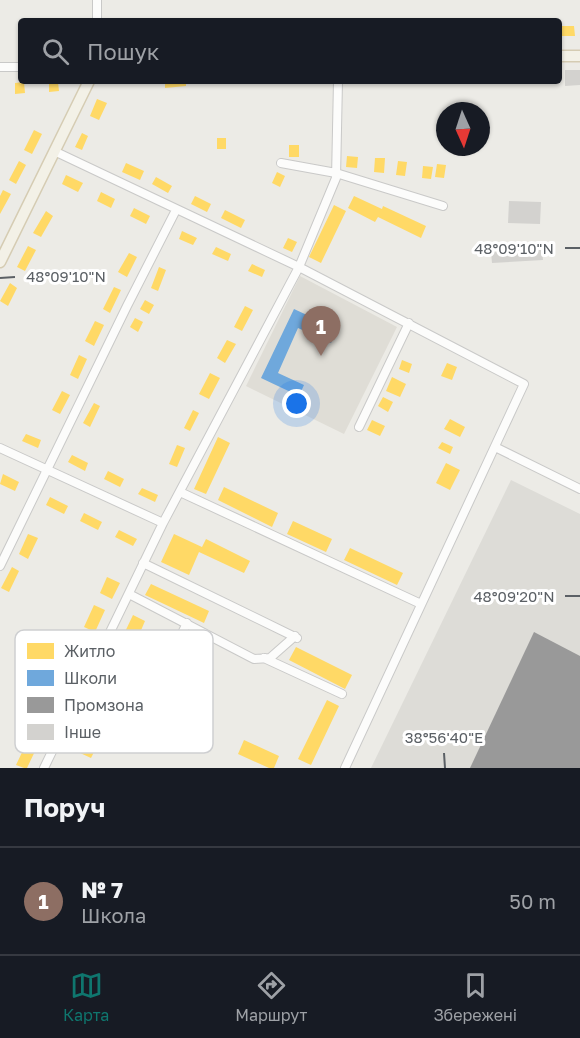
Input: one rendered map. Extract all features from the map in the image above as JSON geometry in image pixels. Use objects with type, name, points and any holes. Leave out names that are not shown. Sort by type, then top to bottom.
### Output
[{"type":"main road","points":[[562,56],[580,56]]},
{"type":"main road","points":[[0,262],[88,84]]},
{"type":"street","points":[[97,0],[97,18]]},
{"type":"street","points":[[0,67],[18,67]]},
{"type":"street","points":[[111,630],[163,523],[299,267],[336,173],[338,84]]},
{"type":"street","points":[[54,152],[299,267],[524,384],[345,768]]},
{"type":"street","points":[[281,163],[336,173],[443,206]]},
{"type":"street","points":[[0,566],[176,210]]},
{"type":"street","points":[[359,427],[410,323]]},
{"type":"street","points":[[495,447],[580,489]]},
{"type":"street","points":[[0,448],[163,523]]},
{"type":"street","points":[[180,492],[421,604]]},
{"type":"street","points":[[143,563],[296,637],[270,658],[255,658],[213,637]]},
{"type":"street","points":[[129,594],[199,630]]},
{"type":"street","points":[[184,630],[187,624]]},
{"type":"street","points":[[264,658],[342,694]]},
{"type":"street","points":[[44,768],[51,753]]},
{"type":"shaded area","points":[[300,276],[397,327],[344,434],[246,386]]},
{"type":"shaded area","points":[[511,480],[580,514],[580,768],[371,768]]},
{"type":"building: Житло","points":[[562,26],[574,26],[575,36],[562,36]]},
{"type":"building: Житло","points":[[15,83],[24,84],[25,93],[15,94]]},
{"type":"building: Житло","points":[[49,84],[58,84],[59,91],[49,92]]},
{"type":"building: Житло","points":[[165,84],[186,84],[186,86],[165,88]]},
{"type":"building: Житло","points":[[97,99],[107,103],[99,120],[90,116]]},
{"type":"building: Житло","points":[[34,130],[42,134],[32,154],[24,150]]},
{"type":"building: Житло","points":[[82,133],[88,136],[82,150],[75,147]]},
{"type":"building: Житло","points":[[217,138],[226,138],[226,149],[217,149]]},
{"type":"building: Житло","points":[[289,145],[299,145],[299,157],[289,157]]},
{"type":"building: Житло","points":[[347,156],[358,157],[357,168],[346,167]]},
{"type":"building: Житло","points":[[375,158],[385,158],[384,173],[374,172]]},
{"type":"building: Житло","points":[[19,161],[26,165],[16,184],[9,180]]},
{"type":"building: Житло","points":[[398,161],[407,162],[405,176],[396,175]]},
{"type":"building: Житло","points":[[126,163],[144,171],[140,180],[122,172]]},
{"type":"building: Житло","points":[[437,164],[446,165],[444,178],[435,177]]},
{"type":"building: Житло","points":[[423,166],[433,167],[431,179],[422,178]]},
{"type":"building: Житло","points":[[277,172],[285,176],[280,187],[272,183]]},
{"type":"building: Житло","points":[[66,175],[83,183],[78,192],[62,184]]},
{"type":"building: Житло","points":[[156,177],[172,186],[168,193],[152,184]]},
{"type":"building: Житло","points":[[3,190],[11,194],[0,214],[0,196]]},
{"type":"building: Житло","points":[[101,192],[115,199],[111,208],[97,201]]},
{"type":"building: Житло","points":[[195,196],[211,204],[207,212],[191,204]]},
{"type":"building: Житло","points":[[354,196],[382,209],[383,206],[426,226],[421,238],[378,217],[375,222],[348,208]]},
{"type":"building: Житло","points":[[334,205],[346,211],[321,263],[309,257]]},
{"type":"building: Житло","points":[[134,208],[150,216],[146,224],[130,216]]},
{"type":"building: Житло","points":[[225,210],[245,220],[241,228],[221,218]]},
{"type":"building: Житло","points":[[46,211],[53,216],[41,237],[33,233]]},
{"type":"building: Житло","points":[[182,231],[197,238],[193,245],[179,239]]},
{"type":"building: Житло","points":[[288,238],[297,242],[292,252],[283,248]]},
{"type":"building: Житло","points":[[28,246],[36,250],[25,271],[17,267]]},
{"type":"building: Житло","points":[[216,247],[231,254],[228,261],[212,254]]},
{"type":"building: Житло","points":[[129,253],[137,257],[127,277],[118,272]]},
{"type":"building: Житло","points":[[252,264],[265,270],[262,277],[248,271]]},
{"type":"building: Житло","points":[[159,267],[166,270],[158,291],[151,288]]},
{"type":"building: Житло","points":[[10,283],[17,288],[8,306],[0,301]]},
{"type":"building: Житло","points":[[114,287],[121,290],[110,313],[103,309]]},
{"type":"building: Житло","points":[[145,300],[154,305],[149,314],[140,309]]},
{"type":"building: Житло","points":[[245,306],[253,310],[242,331],[234,327]]},
{"type":"building: Житло","points":[[135,318],[143,322],[138,332],[130,327]]},
{"type":"building: Житло","points":[[95,321],[104,325],[94,346],[85,341]]},
{"type":"building: Житло","points":[[227,340],[236,344],[225,363],[217,358]]},
{"type":"building: Житло","points":[[79,355],[87,359],[78,379],[70,375]]},
{"type":"building: Житло","points":[[402,360],[412,364],[409,373],[399,369]]},
{"type":"building: Житло","points":[[447,363],[457,367],[452,380],[441,376]]},
{"type":"building: Житло","points":[[210,373],[220,378],[209,399],[199,394]]},
{"type":"building: Житло","points":[[392,377],[406,384],[400,397],[386,391]]},
{"type":"building: Житло","points":[[62,391],[70,395],[60,414],[52,410]]},
{"type":"building: Житло","points":[[383,397],[393,402],[388,412],[378,406]]},
{"type":"building: Житло","points":[[94,403],[100,406],[90,427],[83,423]]},
{"type":"building: Житло","points":[[193,410],[199,413],[190,431],[184,428]]},
{"type":"building: Житло","points":[[450,419],[465,427],[460,437],[444,429]]},
{"type":"building: Житло","points":[[372,420],[385,426],[380,436],[367,430]]},
{"type":"building: Житло","points":[[26,434],[41,440],[38,448],[22,441]]},
{"type":"building: Житло","points":[[218,437],[230,443],[206,494],[194,489]]},
{"type":"building: Житло","points":[[442,442],[453,447],[450,454],[438,448]]},
{"type":"building: Житло","points":[[177,445],[185,448],[177,467],[169,464]]},
{"type":"building: Житло","points":[[72,455],[88,463],[85,471],[68,462]]},
{"type":"building: Житло","points":[[446,463],[460,470],[450,490],[436,483]]},
{"type":"building: Житло","points":[[108,471],[124,479],[120,487],[104,479]]},
{"type":"building: Житло","points":[[3,474],[19,482],[15,491],[0,484]]},
{"type":"building: Житло","points":[[224,487],[278,513],[272,527],[218,500]]},
{"type":"building: Житло","points":[[142,488],[158,495],[155,502],[138,494]]},
{"type":"building: Житло","points":[[50,497],[68,506],[64,514],[46,505]]},
{"type":"building: Житло","points":[[84,513],[102,522],[98,530],[80,521]]},
{"type":"building: Житло","points":[[293,521],[332,539],[326,552],[287,534]]},
{"type":"building: Житло","points":[[119,530],[137,539],[133,546],[115,537]]},
{"type":"building: Житло","points":[[28,534],[38,538],[28,559],[19,554]]},
{"type":"building: Житло","points":[[174,534],[202,547],[206,539],[250,561],[244,573],[199,552],[189,575],[161,562]]},
{"type":"building: Житло","points":[[350,548],[403,573],[397,585],[344,560]]},
{"type":"building: Житло","points":[[12,567],[19,571],[9,592],[1,588]]},
{"type":"building: Житло","points":[[107,577],[120,583],[112,599],[100,593]]},
{"type":"building: Житло","points":[[151,584],[209,611],[204,623],[145,595]]},
{"type":"building: Житло","points":[[94,605],[105,610],[96,630],[84,627]]},
{"type":"building: Житло","points":[[133,615],[145,621],[141,630],[126,630]]},
{"type":"building: Житло","points":[[296,647],[352,675],[345,689],[289,660]]},
{"type":"building: Житло","points":[[327,700],[339,706],[311,765],[298,759]]},
{"type":"building: Житло","points":[[244,740],[279,756],[274,768],[269,768],[238,754]]},
{"type":"building: Житло","points":[[22,753],[34,753],[27,768],[16,765]]},
{"type":"building: Житло","points":[[80,753],[94,753],[91,758]]},
{"type":"building: Школи","points":[[294,309],[337,329],[331,343],[298,328],[278,373],[304,385],[299,396],[261,378]]},
{"type":"building: Промзона","points":[[534,632],[580,656],[580,768],[470,768]]},
{"type":"building: Інше","points":[[565,70],[580,70],[580,85],[565,86]]},
{"type":"building: Інше","points":[[509,201],[541,202],[540,224],[508,223]]},
{"type":"building: Інше","points":[[542,249],[543,260],[492,263],[491,252]]},
{"type":"place","name":"№ 7","points":[[321,356]]}]
